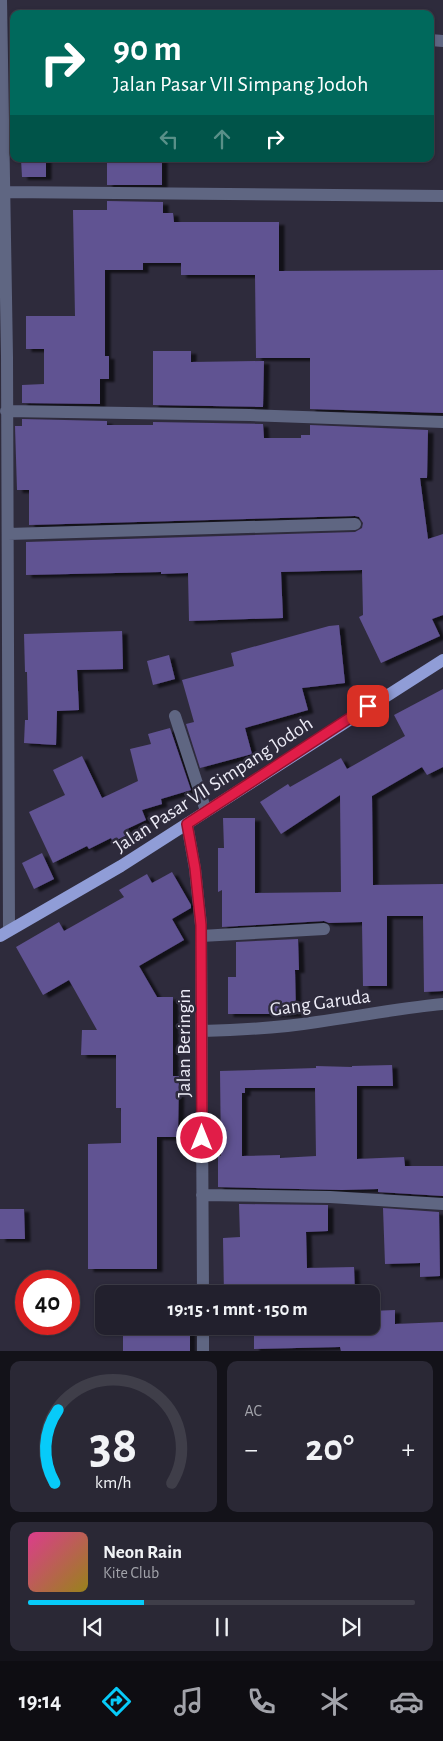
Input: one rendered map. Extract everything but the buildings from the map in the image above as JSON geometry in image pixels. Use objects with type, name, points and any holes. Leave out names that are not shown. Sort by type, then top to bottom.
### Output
[{"type":"main road","name":"Jalan Pasar VII Simpang Jodoh","points":[[4,933],[121,866],[443,660]]},
{"type":"street","points":[[1,0],[0,36],[4,192],[3,358],[8,534],[4,933]]},
{"type":"street","points":[[4,192],[443,196]]},
{"type":"street","points":[[6,412],[250,415],[443,422]]},
{"type":"street","points":[[8,534],[355,524]]},
{"type":"street","points":[[175,716],[206,811]]},
{"type":"street","name":"Jalan Beringin","points":[[187,824],[195,868],[201,936],[203,1285]]},
{"type":"street","points":[[201,936],[324,929]]},
{"type":"street","name":"Gang Garuda","points":[[202,1031],[262,1029],[417,1006],[443,1004]]},
{"type":"street","points":[[202,1195],[330,1197],[443,1204]]},
{"type":"street","points":[[203,1335],[203,1351]]},
{"type":"route","points":[[202,1138],[201,925],[195,868],[187,824],[368,706]]}]
